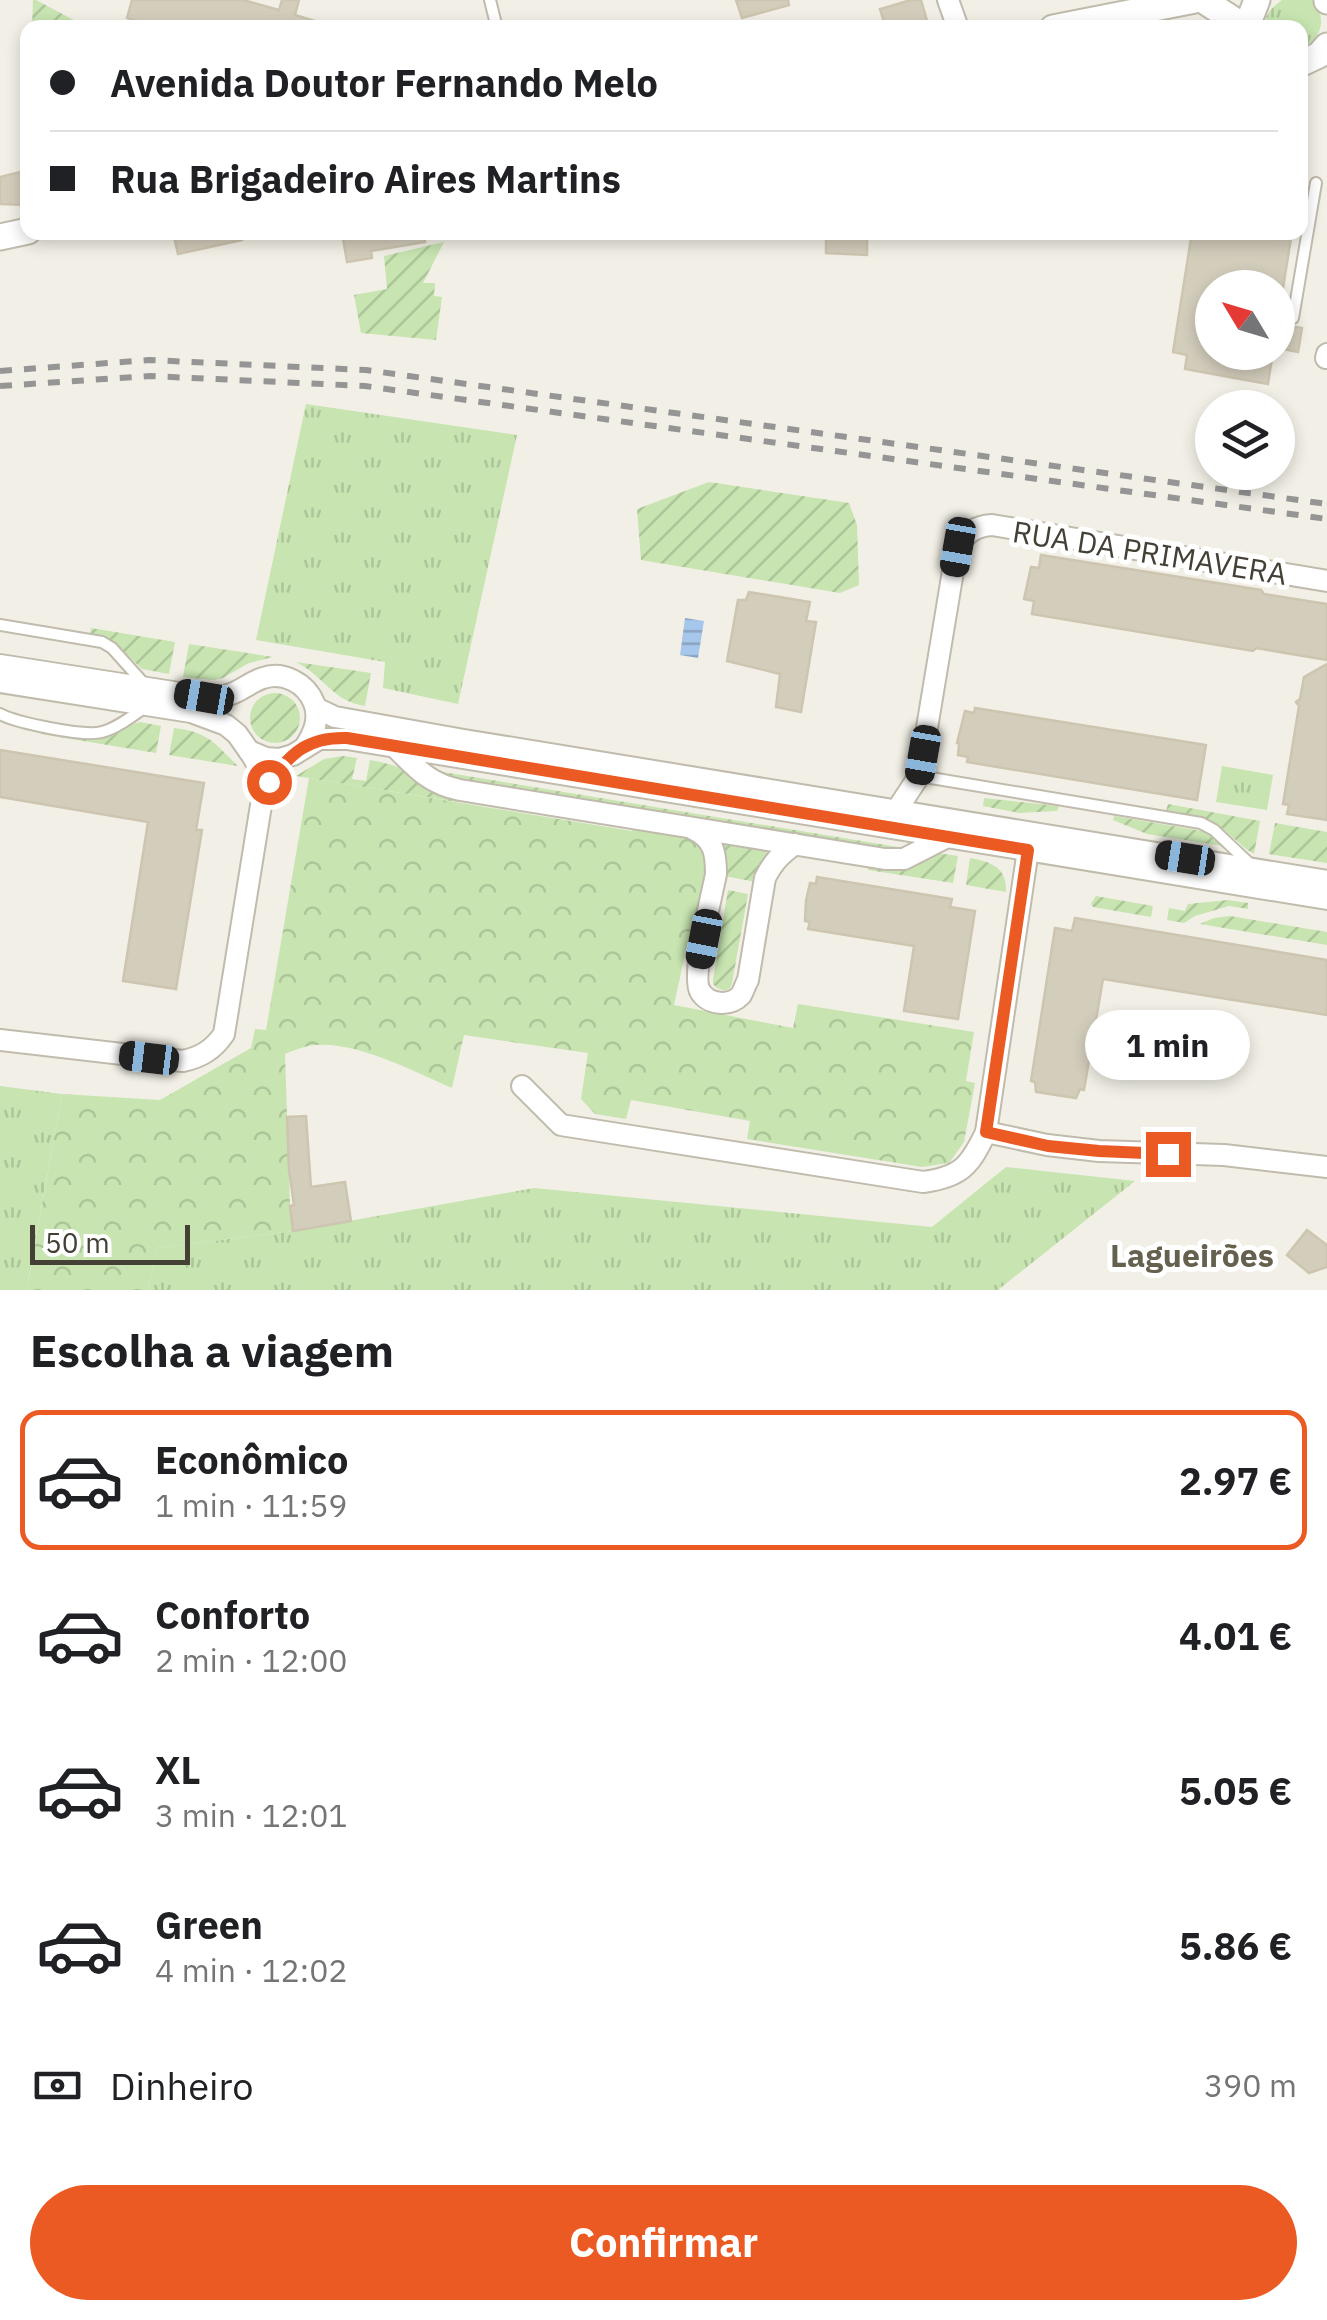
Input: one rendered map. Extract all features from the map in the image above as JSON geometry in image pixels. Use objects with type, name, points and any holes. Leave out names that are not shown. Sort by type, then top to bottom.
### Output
[{"type":"street","points":[[1094,20],[1195,0]]},
{"type":"street","points":[[1203,0],[1235,20]]},
{"type":"street","name":"RUA DA PRIMAVERA","points":[[896,811],[920,776],[958,547],[965,535],[980,526],[1327,581]]},
{"type":"street","points":[[0,665],[148,696],[210,718],[226,725],[243,742],[259,764],[263,779],[224,1034],[208,1052],[183,1062],[0,1040]]},
{"type":"street","points":[[0,682],[148,696],[218,698],[232,695],[261,678],[288,678],[301,684],[310,695],[316,708],[316,722],[312,735],[277,771],[263,793]]},
{"type":"street","points":[[249,685],[240,695],[234,720],[243,742],[266,758],[280,759],[319,739],[394,746],[1327,899]]},
{"type":"street","points":[[316,708],[354,721],[1327,880]]},
{"type":"street","points":[[394,746],[440,786],[885,859],[904,859],[947,837]]},
{"type":"street","points":[[687,826],[705,835],[714,846],[716,874],[697,971],[698,988],[717,1003],[730,1002],[741,994],[748,980],[765,878],[772,864],[795,844]]},
{"type":"street","points":[[522,1086],[561,1124],[923,1182],[947,1179],[973,1158],[986,1132],[1028,850]]},
{"type":"street","points":[[986,1132],[1048,1146],[1224,1156],[1327,1167]]},
{"type":"lane","points":[[1308,231],[1316,182]]},
{"type":"lane","points":[[1295,312],[1307,240]]},
{"type":"lane","points":[[0,625],[102,642],[112,648],[148,696],[112,728],[90,734],[12,720],[0,714]]},
{"type":"lane","points":[[920,776],[1200,823],[1214,830],[1255,869]]},
{"type":"green space","points":[[36,0],[74,20],[32,20]]},
{"type":"green space","points":[[1282,0],[1314,0],[1321,22],[1318,34],[1308,44],[1308,20],[1266,20]]},
{"type":"green space","points":[[444,242],[423,283],[435,283],[434,296],[442,297],[436,340],[361,333],[354,295],[387,289],[384,256]]},
{"type":"green space","points":[[306,404],[517,435],[458,704],[383,688],[385,662],[256,640]]},
{"type":"green space","points":[[709,482],[849,503],[857,525],[859,585],[840,593],[641,560],[637,509]]},
{"type":"green space","points":[[91,628],[175,642],[169,674],[142,669],[114,642],[90,635]]},
{"type":"green space","points":[[189,644],[273,657],[249,663],[214,680],[183,677]]},
{"type":"green space","points":[[296,662],[371,673],[365,706],[336,694]]},
{"type":"green space","points":[[275,693],[293,700],[300,718],[293,736],[275,743],[257,736],[250,718],[257,700]]},
{"type":"green space","points":[[140,722],[161,726],[156,753],[41,734],[101,739]]},
{"type":"green space","points":[[174,728],[203,736],[238,766],[169,755]]},
{"type":"green space","points":[[357,758],[352,779],[366,781],[370,760],[382,762],[448,790],[459,796],[457,802],[296,776],[324,759]]},
{"type":"green space","points":[[1222,766],[1273,775],[1267,810],[1216,802]]},
{"type":"green space","points":[[431,770],[910,849],[898,853],[444,780]]},
{"type":"green space","points":[[309,778],[632,831],[634,823],[683,831],[707,851],[709,870],[698,932],[688,940],[674,1005],[793,1028],[798,1004],[974,1032],[966,1081],[975,1083],[964,1142],[949,1163],[922,1167],[747,1139],[750,1121],[631,1100],[626,1119],[595,1114],[581,1099],[588,1053],[464,1035],[452,1088],[362,1051],[308,1046],[285,1054],[293,1231],[156,1248],[148,1290],[29,1290],[62,1094],[160,1100],[251,1048],[255,1029],[266,1030]]},
{"type":"green space","points":[[984,798],[1059,806],[1057,811],[1019,813],[983,806]]},
{"type":"green space","points":[[1168,804],[1260,821],[1254,854],[1209,820],[1166,811]]},
{"type":"green space","points":[[1114,816],[1202,831],[1223,846],[1147,834],[1113,820]]},
{"type":"green space","points":[[1275,823],[1327,832],[1327,863],[1269,854]]},
{"type":"green space","points":[[719,839],[772,848],[760,866],[756,882],[724,876],[724,851]]},
{"type":"green space","points":[[937,853],[958,856],[953,883],[868,870],[868,863]]},
{"type":"green space","points":[[970,858],[985,861],[1001,871],[1006,892],[966,885]]},
{"type":"green space","points":[[728,890],[748,894],[732,983],[725,991],[717,988],[713,980]]},
{"type":"green space","points":[[1096,896],[1153,906],[1151,917],[1093,907]]},
{"type":"green space","points":[[1228,900],[1248,903],[1248,909],[1229,906],[1184,923],[1167,920],[1169,908],[1185,911],[1188,904]]},
{"type":"green space","points":[[1230,916],[1327,932],[1327,945],[1200,924]]},
{"type":"green space","points":[[0,1086],[62,1094],[29,1290],[0,1290]]},
{"type":"green space","points":[[1006,1167],[1135,1181],[998,1290],[148,1290],[156,1248],[293,1231],[534,1188],[932,1227]]},
{"type":"water","points":[[685,618],[704,621],[698,658],[680,655]]},
{"type":"building","points":[[132,0],[243,0],[279,10],[282,0],[299,0],[295,15],[312,20],[133,20],[127,18]]},
{"type":"building","points":[[736,0],[788,0],[789,5],[742,18]]},
{"type":"building","points":[[921,0],[927,20],[883,20],[880,9]]},
{"type":"building","points":[[20,172],[20,205],[0,204],[0,177]]},
{"type":"building","points":[[175,240],[242,240],[178,254]]},
{"type":"building","points":[[343,240],[425,240],[371,251],[372,258],[347,262]]},
{"type":"building","points":[[826,240],[867,240],[867,255],[826,253]]},
{"type":"building","points":[[1191,240],[1291,240],[1286,270],[1195,270],[1195,370],[1270,370],[1268,384],[1185,369],[1187,355],[1173,352]]},
{"type":"building","points":[[1295,327],[1302,328],[1298,352],[1295,351]]},
{"type":"building","points":[[1041,555],[1327,604],[1327,660],[1032,614],[1034,601],[1024,599],[1031,567],[1039,568]]},
{"type":"building","points":[[749,592],[810,602],[806,621],[816,622],[801,712],[776,707],[780,674],[727,661],[738,600],[746,600]]},
{"type":"building","points":[[1327,664],[1327,820],[1287,814],[1289,805],[1283,804],[1299,706],[1296,702],[1304,677]]},
{"type":"building","points":[[975,708],[1206,745],[1197,800],[967,762],[968,757],[958,755],[957,743],[965,711],[974,713]]},
{"type":"building","points":[[0,750],[204,783],[196,830],[202,830],[176,989],[123,981],[148,822],[0,797]]},
{"type":"building","points":[[817,877],[952,899],[950,907],[975,911],[958,1019],[904,1011],[914,946],[808,929],[806,901],[810,883],[816,884]]},
{"type":"building","points":[[1075,918],[1327,960],[1327,1015],[1103,979],[1084,1090],[1080,1089],[1076,1098],[1036,1092],[1035,1082],[1031,1081],[1055,928],[1072,931]]},
{"type":"building","points":[[306,1116],[311,1187],[345,1182],[351,1221],[293,1231],[287,1117]]},
{"type":"building","points":[[1307,1230],[1327,1245],[1327,1267],[1309,1273],[1287,1255]]},
{"type":"railway","points":[[0,371],[149,360],[366,370],[1327,504]]},
{"type":"railway","points":[[0,386],[150,376],[365,386],[1327,519]]},
{"type":"district","name":"Lagueirões","points":[[1192,1255]]},
{"type":"route","points":[[269,782],[304,746],[319,739],[347,738],[1028,850],[986,1132],[1048,1146],[1168,1154]]}]
